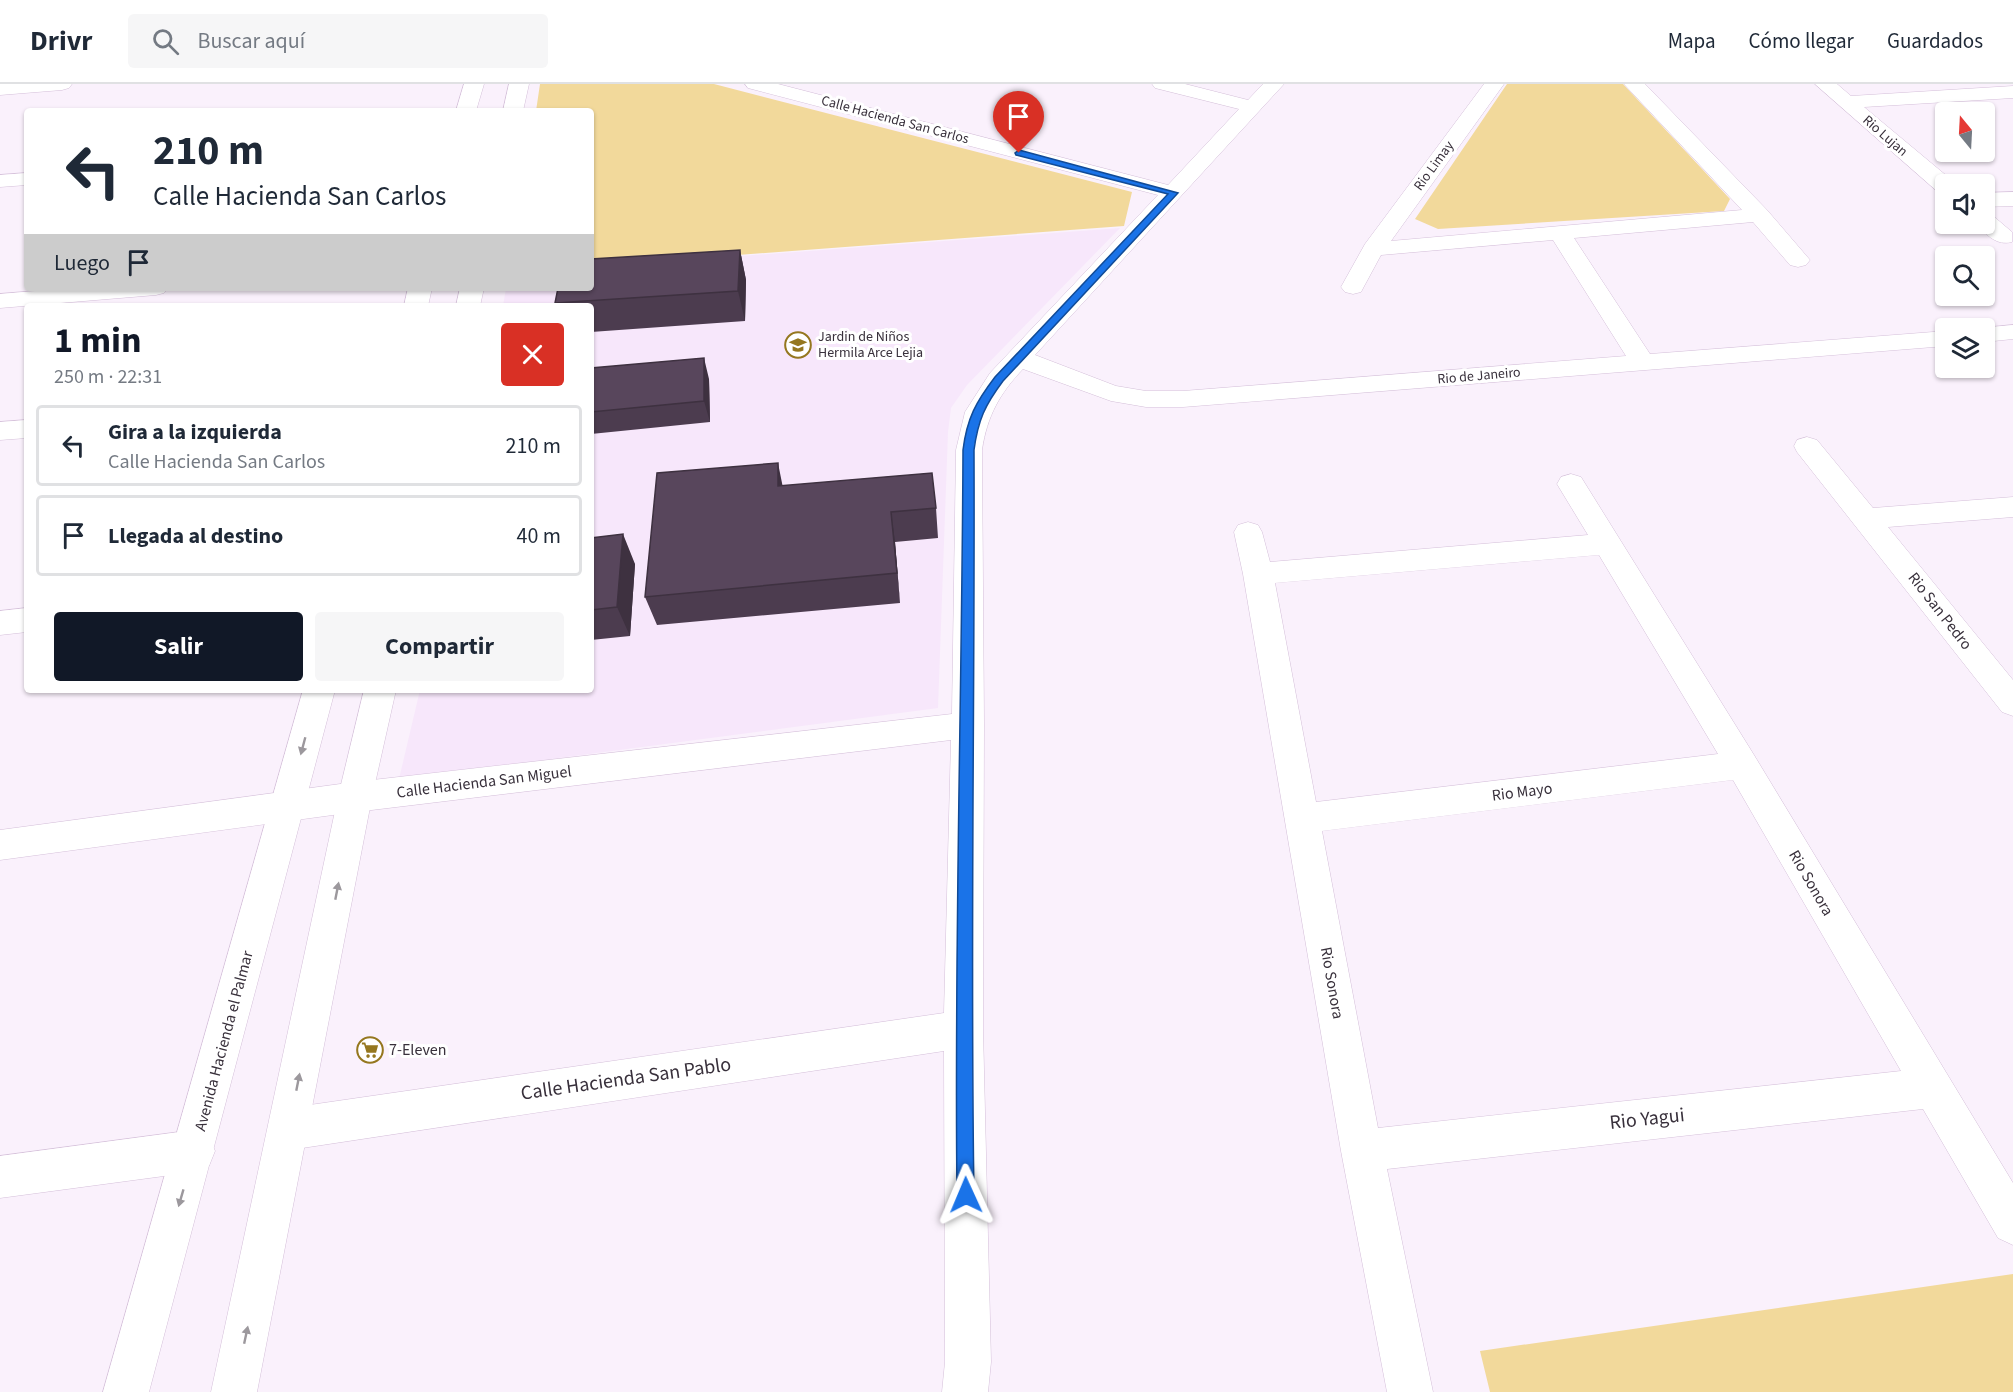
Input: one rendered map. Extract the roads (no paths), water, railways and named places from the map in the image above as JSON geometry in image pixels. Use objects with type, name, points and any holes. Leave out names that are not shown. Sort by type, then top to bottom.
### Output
[{"type":"street","points":[[0,89],[62,84]]},
{"type":"street","points":[[467,108],[474,84]]},
{"type":"street","points":[[514,108],[519,84]]},
{"type":"street","name":"Calle Hacienda San Carlos","points":[[755,84],[1174,193]]},
{"type":"street","points":[[1162,84],[1264,95]]},
{"type":"street","name":"Rio Limay","points":[[1353,287],[1373,249],[1494,84]]},
{"type":"street","points":[[1634,84],[1759,215],[1798,260]]},
{"type":"street","name":"Rio Lujan","points":[[1825,84],[1935,178]]},
{"type":"street","points":[[1845,102],[2013,92]]},
{"type":"street","points":[[965,1392],[968,1362],[963,1029],[968,725],[969,450],[972,425],[982,401],[1018,358],[1264,95]]},
{"type":"street","points":[[0,181],[24,179]]},
{"type":"street","points":[[1995,200],[2013,199]]},
{"type":"street","points":[[1373,249],[1759,215]]},
{"type":"street","points":[[1995,229],[2004,237]]},
{"type":"street","points":[[1559,232],[1643,363]]},
{"type":"street","points":[[0,301],[120,291]]},
{"type":"street","points":[[1995,334],[2013,332]]},
{"type":"street","name":"Rio de Janeiro","points":[[1018,358],[1111,393],[1146,399],[1183,399],[1935,339]]},
{"type":"street","points":[[0,431],[24,429]]},
{"type":"street","name":"Rio San Pedro","points":[[1808,446],[2013,703]]},
{"type":"street","name":"Rio Sonora","points":[[1571,484],[1742,765],[2013,1224]]},
{"type":"street","points":[[1867,519],[2013,507]]},
{"type":"street","name":"Rio Sonora","points":[[1248,532],[1258,574],[1362,1151],[1410,1392]]},
{"type":"street","points":[[1258,574],[1606,544]]},
{"type":"street","points":[[0,623],[24,620]]},
{"type":"street","name":"Avenida Hacienda el Palmar","points":[[126,1392],[318,693]]},
{"type":"street","points":[[234,1392],[355,797],[379,693]]},
{"type":"street","name":"Calle Hacienda San Miguel","points":[[0,845],[355,797],[968,725]]},
{"type":"street","name":"Rio Mayo","points":[[1302,819],[1742,765]]},
{"type":"street","name":"Calle Hacienda San Pablo","points":[[289,1129],[963,1029]]},
{"type":"street","name":"Rio Yagui","points":[[1362,1151],[1931,1088]]},
{"type":"street","points":[[0,1177],[194,1151]]},
{"type":"place","name":"Jardin de Niños Hermila Arce Lejia","points":[[798,345]]},
{"type":"place","name":"7-Eleven","points":[[370,1050]]}]
